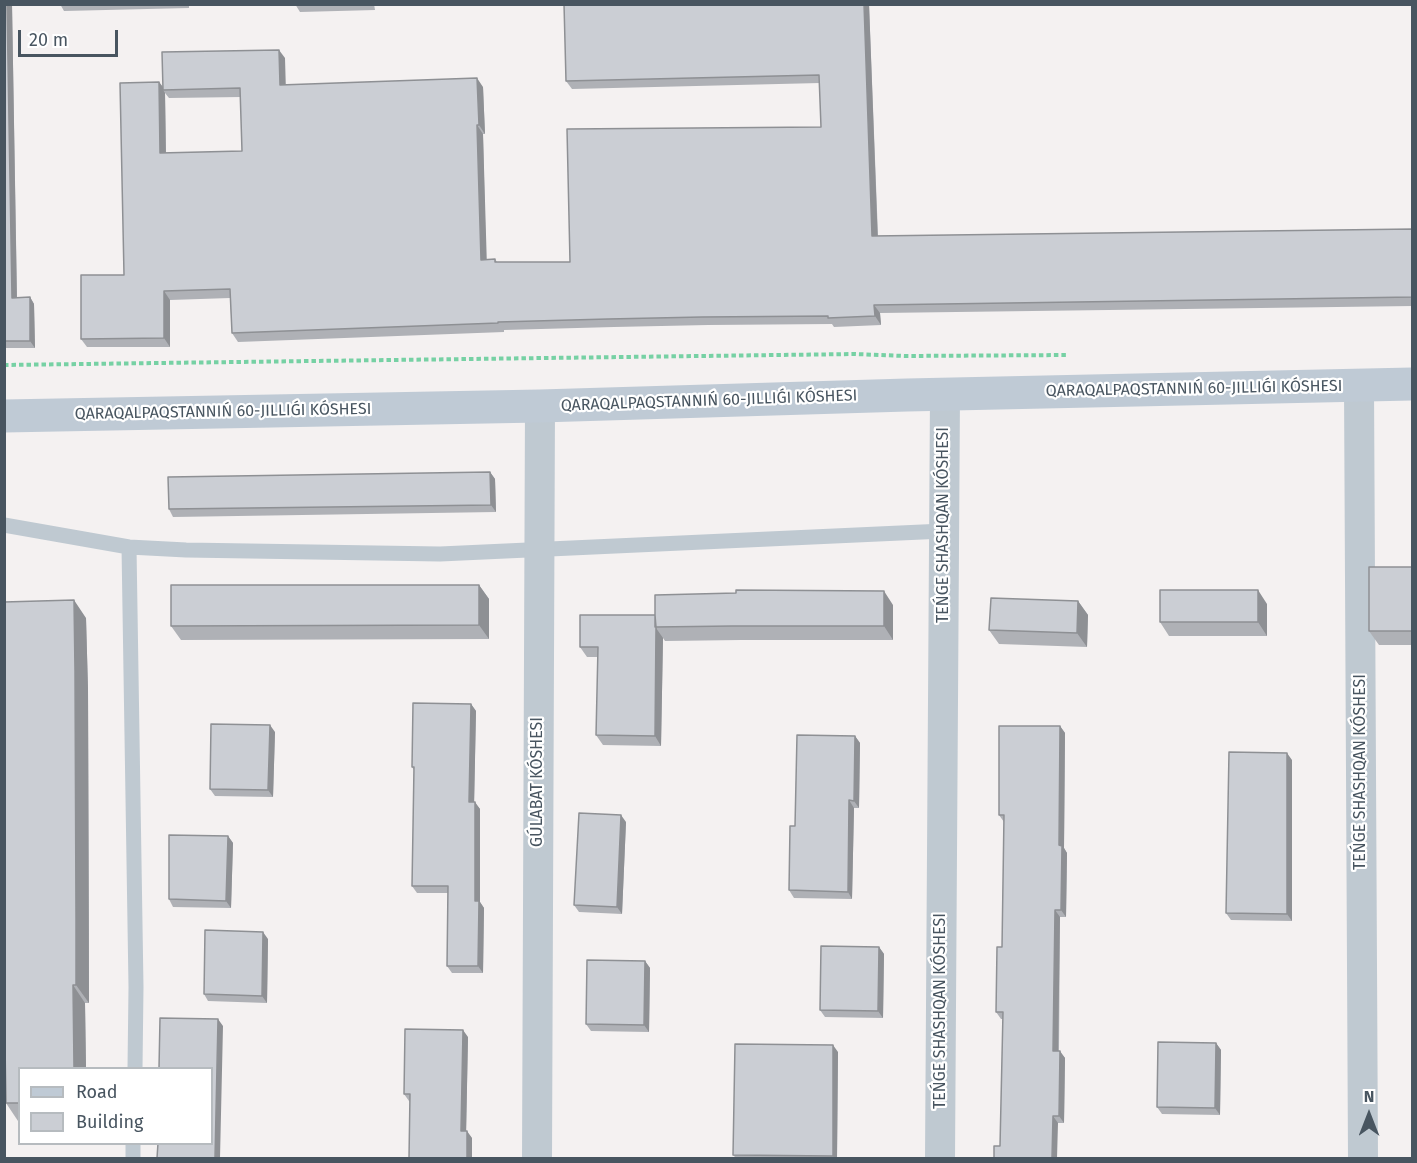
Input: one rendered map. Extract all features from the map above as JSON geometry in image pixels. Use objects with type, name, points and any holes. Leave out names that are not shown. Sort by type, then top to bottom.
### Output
[{"type":"street","points":[[4,416],[540,406],[1413,384]]},
{"type":"street","name":"TEŃGE SHASHQAN KÓSHESI","points":[[1359,386],[1363,1158]]},
{"type":"street","name":"TEŃGE SHASHQAN KÓSHESI","points":[[940,1158],[945,394]]},
{"type":"street","name":"GÚLABAT KÓSHESI","points":[[537,1158],[540,406]]},
{"type":"lane","points":[[4,525],[129,547],[440,554],[944,531]]},
{"type":"lane","points":[[129,547],[136,987],[135,1067]]},
{"type":"path","points":[[4,365],[835,354],[1070,355]]},
{"type":"building","points":[[4,4],[7,4],[12,298],[30,297],[30,341],[4,341]]},
{"type":"building","points":[[564,4],[864,4],[872,236],[1413,229],[1413,297],[874,305],[875,316],[608,319],[232,333],[230,289],[164,291],[164,338],[81,339],[81,275],[124,275],[120,83],[159,82],[160,153],[242,151],[240,88],[163,90],[162,52],[279,50],[280,85],[477,78],[481,260],[495,259],[495,262],[570,262],[567,129],[821,127],[819,75],[566,81]]},
{"type":"building","points":[[490,472],[491,505],[169,509],[168,477]]},
{"type":"building","points":[[1369,567],[1413,567],[1413,631],[1369,631]]},
{"type":"building","points":[[171,585],[479,585],[479,625],[171,626]]},
{"type":"building","points":[[736,590],[884,591],[884,626],[655,627],[655,595],[736,593]]},
{"type":"building","points":[[1160,590],[1258,590],[1258,622],[1160,622]]},
{"type":"building","points":[[991,598],[1078,601],[1077,633],[989,630]]},
{"type":"building","points":[[74,600],[76,985],[73,985],[74,1067],[18,1067],[18,1103],[6,1103],[4,602]]},
{"type":"building","points":[[580,615],[655,615],[655,736],[596,735],[598,647],[580,647]]},
{"type":"building","points":[[413,703],[471,704],[469,802],[475,802],[475,901],[479,901],[478,966],[447,966],[448,886],[412,886]]},
{"type":"building","points":[[211,724],[270,725],[268,790],[210,789]]},
{"type":"building","points":[[999,726],[1060,726],[1061,910],[1055,910],[1053,1051],[1060,1051],[1059,1116],[1053,1116],[1052,1158],[994,1158],[994,1146],[1000,1146],[1003,1012],[996,1012],[997,947],[1002,947],[1004,815],[999,815]]},
{"type":"building","points":[[797,735],[855,736],[854,801],[849,800],[848,892],[789,890],[790,826],[795,826]]},
{"type":"building","points":[[1229,752],[1287,753],[1287,914],[1226,913]]},
{"type":"building","points":[[579,813],[621,815],[617,907],[574,905]]},
{"type":"building","points":[[169,835],[228,836],[226,901],[169,899]]},
{"type":"building","points":[[205,930],[263,932],[262,996],[204,994]]},
{"type":"building","points":[[821,946],[879,947],[878,1011],[820,1010]]},
{"type":"building","points":[[587,960],[645,961],[644,1025],[586,1024]]},
{"type":"building","points":[[160,1018],[218,1019],[215,1158],[157,1158],[158,1145],[213,1145],[213,1067],[159,1067]]},
{"type":"building","points":[[405,1029],[463,1030],[461,1131],[467,1131],[467,1158],[409,1158],[410,1094],[404,1094]]},
{"type":"building","points":[[1158,1042],[1216,1043],[1215,1108],[1157,1107]]},
{"type":"building","points":[[735,1044],[833,1045],[833,1156],[733,1155]]}]
